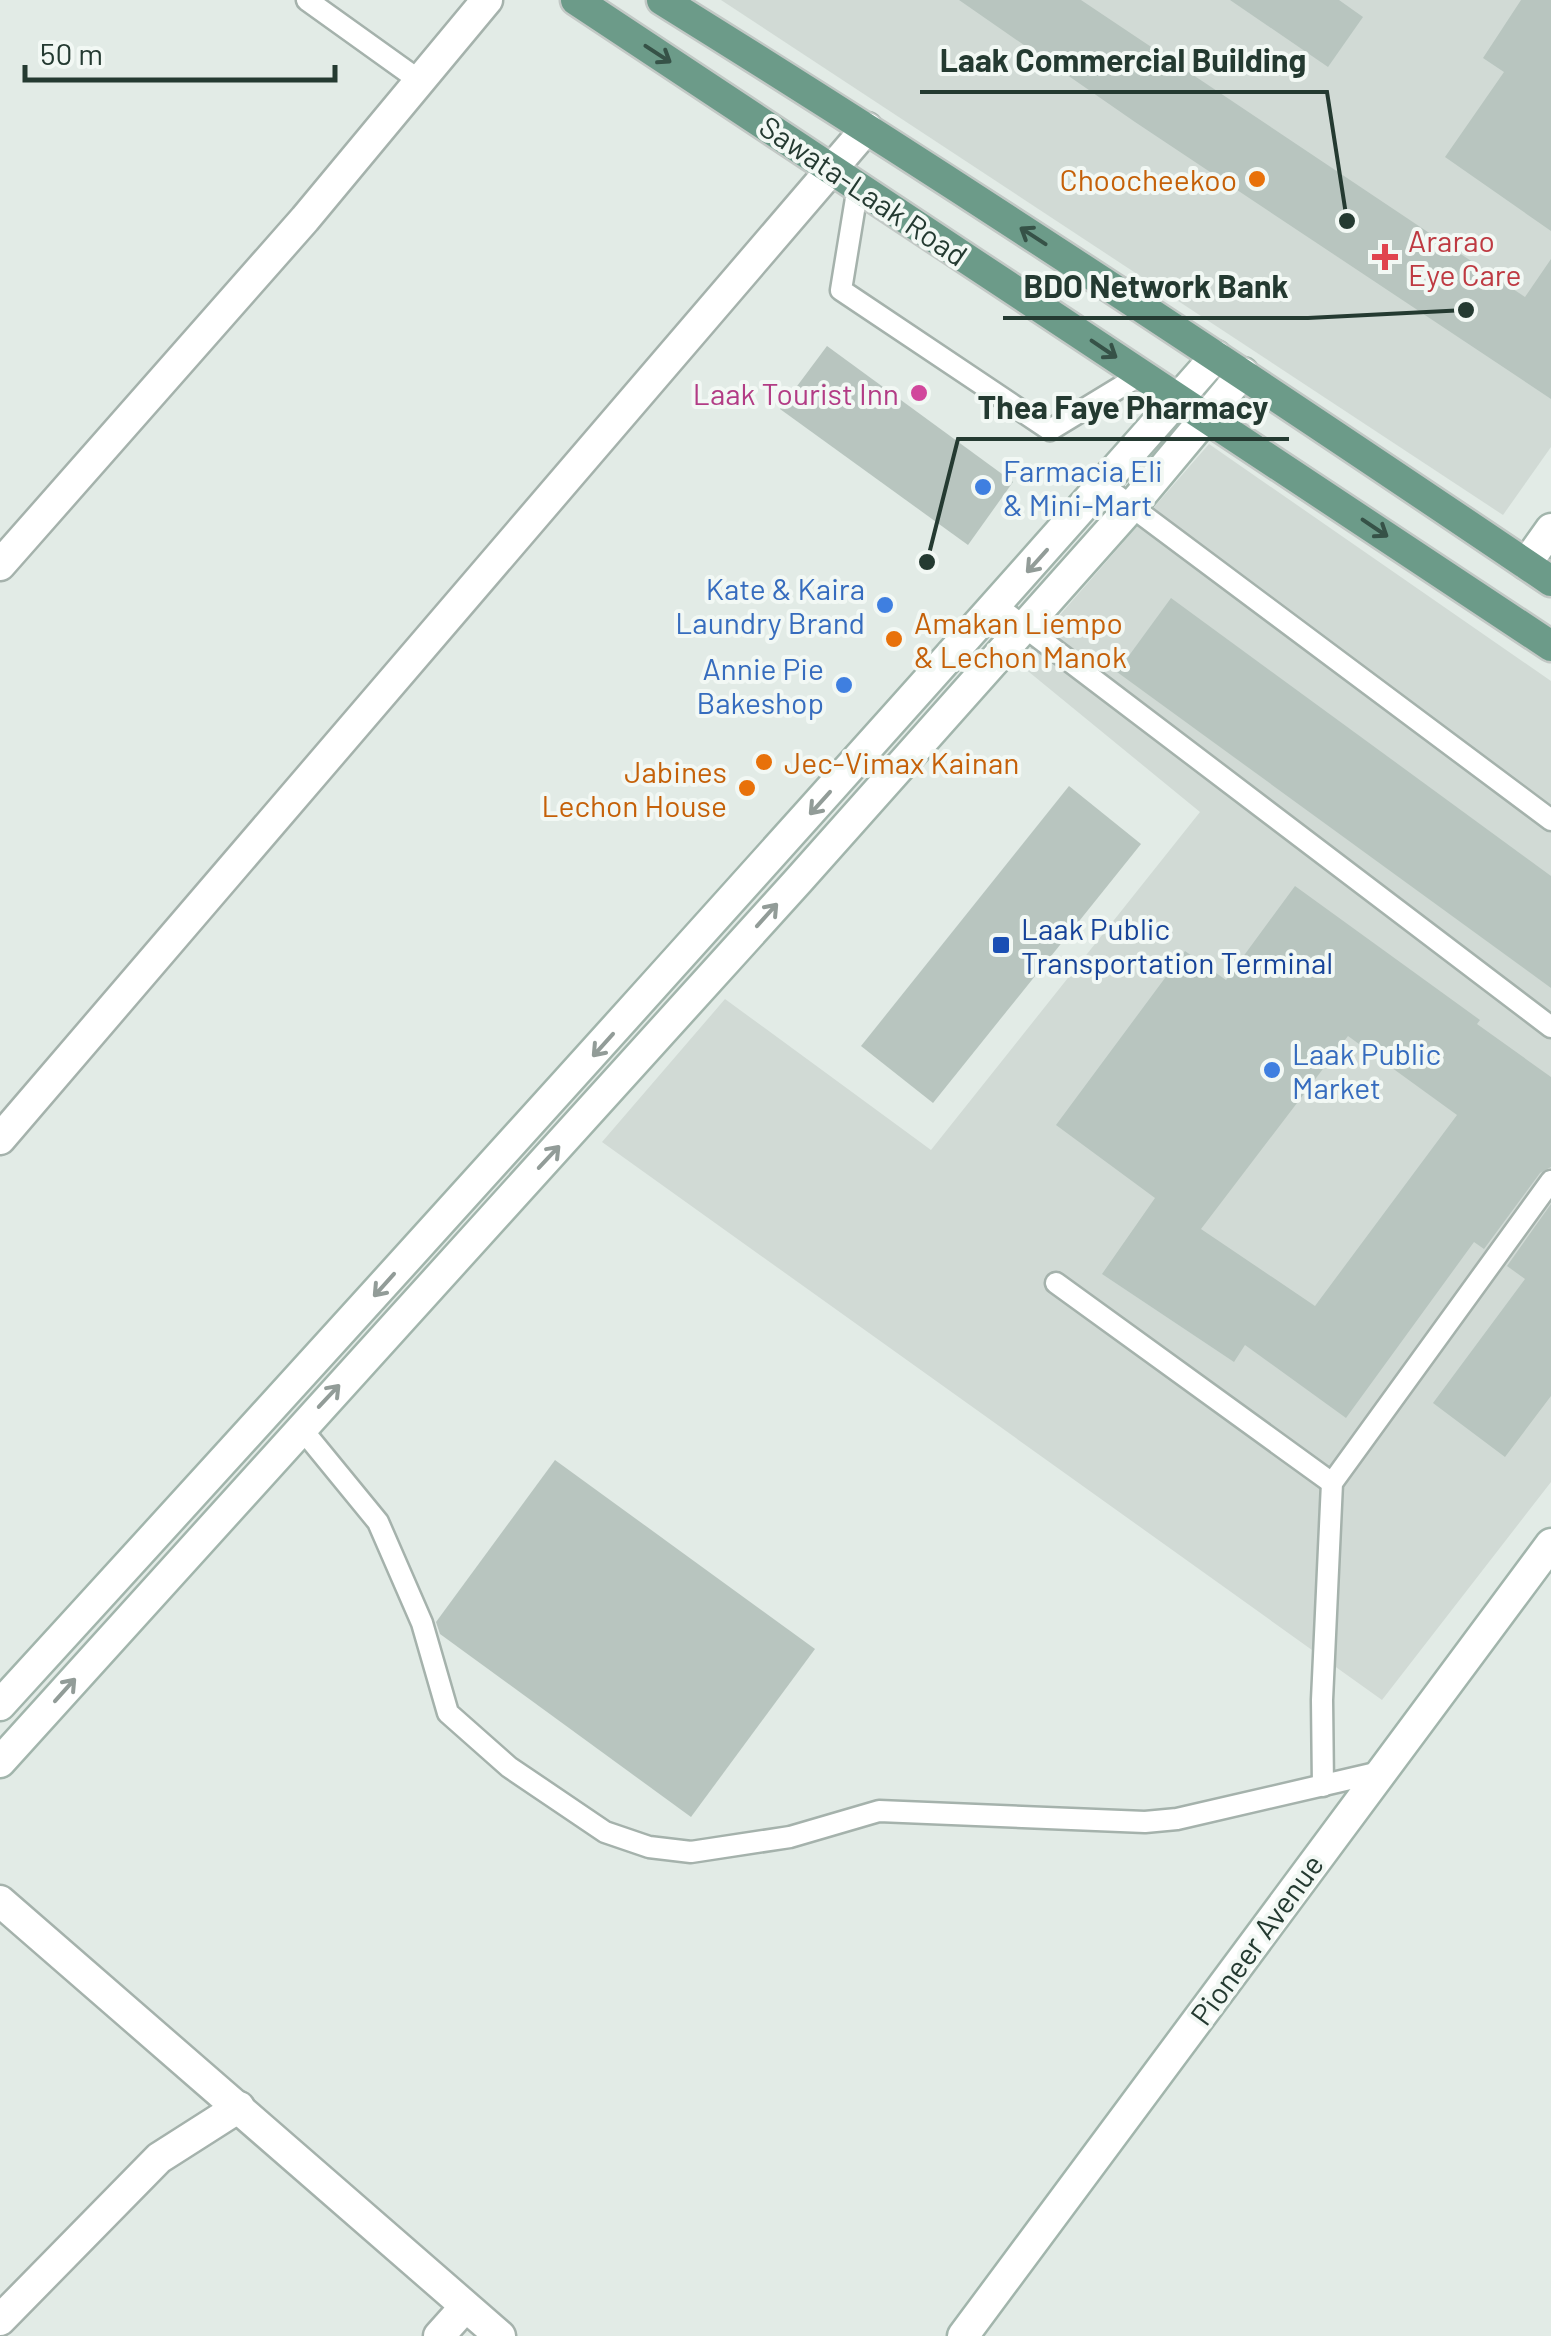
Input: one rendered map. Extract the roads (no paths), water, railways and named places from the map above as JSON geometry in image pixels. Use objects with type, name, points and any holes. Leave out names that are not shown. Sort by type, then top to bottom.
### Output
[{"type":"main road","name":"Sawata-Laak Road","points":[[576,0],[1551,646]]},
{"type":"main road","name":"Sawata-Laak Road","points":[[662,0],[867,128],[1216,356],[1538,573]]},
{"type":"street","points":[[0,565],[305,219],[488,0]]},
{"type":"street","points":[[0,1139],[867,128]]},
{"type":"street","points":[[0,1705],[582,1068],[1216,356]]},
{"type":"street","points":[[0,1762],[606,1095],[1131,507],[1243,374]]},
{"type":"street","points":[[1538,573],[1551,530]]},
{"type":"street","name":"Pioneer Avenue","points":[[964,2336],[1551,1544]]},
{"type":"street","points":[[0,1901],[500,2336]]},
{"type":"street","points":[[0,2320],[158,2158],[238,2107]]},
{"type":"street","points":[[438,2336],[465,2307]]},
{"type":"lane","points":[[307,0],[420,81]]},
{"type":"lane","points":[[858,186],[841,290],[1050,430],[1142,374]]},
{"type":"lane","points":[[1104,486],[1551,820]]},
{"type":"lane","points":[[996,606],[1551,1027]]},
{"type":"lane","points":[[1323,1786],[1322,1700],[1332,1483],[1551,1181]]},
{"type":"lane","points":[[1056,1283],[1332,1483]]},
{"type":"lane","points":[[301,1428],[378,1522],[422,1623],[448,1714],[509,1768],[605,1832],[650,1847],[691,1852],[790,1837],[879,1811],[1145,1822],[1225,1809],[1380,1772]]},
{"type":"place","name":"Choocheekoo","points":[[1257,179]]},
{"type":"place","name":"Laak Commercial Building","points":[[1347,221]]},
{"type":"place","name":"Ararao Eye Care","points":[[1385,257]]},
{"type":"place","name":"BDO Network Bank","points":[[1466,310]]},
{"type":"place","name":"Laak Tourist Inn","points":[[919,393]]},
{"type":"place","name":"Farmacia Eli & Mini-Mart","points":[[983,487]]},
{"type":"place","name":"Thea Faye Pharmacy","points":[[927,562]]},
{"type":"place","name":"Kate & Kaira Laundry Brand","points":[[885,605]]},
{"type":"place","name":"Amakan Liempo & Lechon Manok","points":[[894,639]]},
{"type":"place","name":"Annie Pie Bakeshop","points":[[844,685]]},
{"type":"place","name":"Jec-Vimax Kainan","points":[[764,762]]},
{"type":"place","name":"Jabines Lechon House","points":[[747,788]]},
{"type":"place","name":"Laak Public Transportation Terminal","points":[[1001,945]]},
{"type":"place","name":"Laak Public Market","points":[[1272,1070]]}]
